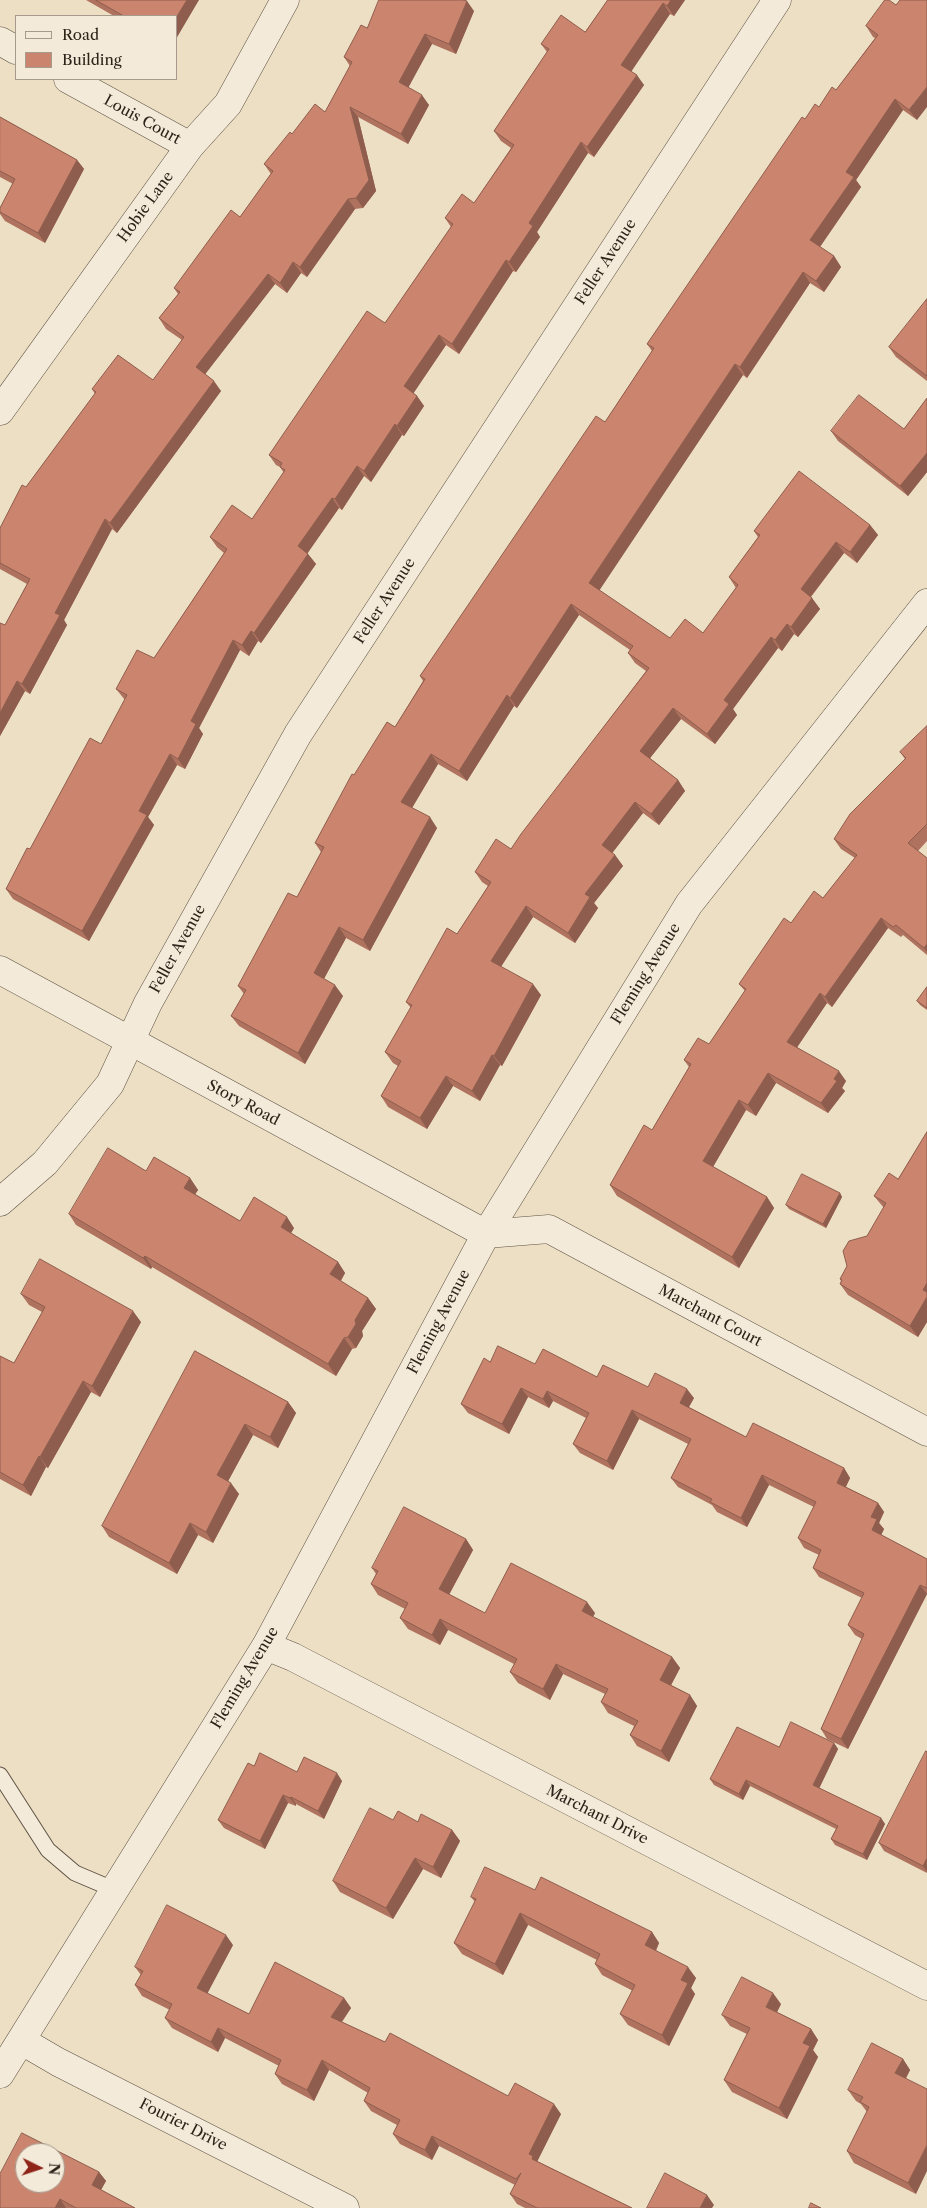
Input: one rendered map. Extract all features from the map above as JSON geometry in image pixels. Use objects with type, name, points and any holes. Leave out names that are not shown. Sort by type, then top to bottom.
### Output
[{"type":"street","name":"Hobie Lane","points":[[0,411],[190,146],[228,104],[285,0]]},
{"type":"street","name":"Feller Avenue","points":[[0,1202],[45,1163],[110,1084],[148,1003],[298,734],[777,0]]},
{"type":"street","points":[[0,41],[15,49]]},
{"type":"street","name":"Louis Court","points":[[70,80],[190,146]]},
{"type":"street","name":"Fleming Avenue","points":[[0,2074],[266,1646],[486,1234],[689,904],[927,604]]},
{"type":"street","name":"Story Road","points":[[0,970],[486,1234]]},
{"type":"street","name":"Marchant Court","points":[[486,1234],[549,1229],[927,1432]]},
{"type":"street","name":"Marchant Drive","points":[[266,1646],[302,1661],[927,1986]]},
{"type":"street","name":"Fourier Drive","points":[[22,2040],[58,2062],[345,2208]]},
{"type":"lane","points":[[0,1775],[48,1850],[75,1873],[115,1890]]},
{"type":"building","points":[[96,0],[187,0],[178,15],[122,15]]},
{"type":"building","points":[[379,0],[467,1],[449,44],[425,34],[399,82],[422,95],[401,134],[350,107],[369,180],[356,198],[348,199],[300,267],[293,262],[280,283],[268,274],[196,367],[214,381],[110,523],[105,519],[55,613],[60,615],[22,684],[17,681],[0,713],[0,623],[5,625],[30,579],[0,563],[0,528],[22,485],[26,487],[96,392],[92,389],[118,355],[153,380],[184,337],[159,318],[180,292],[174,288],[231,210],[240,217],[273,171],[264,164],[290,132],[292,134],[315,104],[325,112],[352,62],[344,57],[361,25],[367,28]]},
{"type":"building","points":[[608,0],[671,0],[667,6],[663,3],[621,65],[637,75],[587,147],[581,142],[529,223],[533,226],[509,262],[506,260],[452,344],[439,335],[404,386],[417,396],[397,426],[395,424],[364,471],[357,466],[335,499],[332,498],[298,546],[308,554],[254,633],[251,631],[242,645],[233,640],[191,721],[196,724],[178,759],[170,754],[139,811],[147,815],[82,931],[6,889],[27,848],[30,849],[90,738],[101,744],[127,695],[116,689],[137,650],[154,658],[227,549],[210,537],[232,505],[252,519],[285,470],[280,467],[282,463],[269,455],[367,311],[385,323],[453,224],[445,218],[462,194],[474,203],[514,145],[494,131],[549,49],[541,44],[561,15],[585,32]]},
{"type":"building","points":[[885,0],[889,0],[896,5],[900,0],[927,0],[927,87],[909,110],[895,99],[846,172],[854,177],[810,240],[834,256],[816,281],[803,272],[740,367],[735,364],[589,583],[670,638],[685,619],[703,633],[738,585],[729,577],[760,535],[754,531],[799,471],[870,525],[850,552],[836,542],[801,589],[812,598],[791,627],[787,624],[775,640],[771,637],[724,700],[729,704],[707,734],[673,708],[640,751],[678,780],[651,814],[635,802],[602,845],[615,855],[585,894],[590,897],[568,933],[526,906],[491,961],[533,984],[494,1056],[492,1055],[472,1091],[446,1076],[420,1118],[381,1096],[401,1061],[385,1052],[412,1005],[406,1002],[447,928],[457,934],[491,882],[475,872],[496,839],[511,849],[649,668],[628,653],[633,646],[571,604],[510,698],[507,695],[459,771],[431,754],[401,802],[430,817],[363,940],[339,927],[314,973],[335,985],[298,1053],[231,1016],[246,990],[238,986],[288,893],[297,897],[324,847],[315,843],[352,774],[354,775],[387,722],[395,727],[425,679],[420,676],[596,416],[605,422],[654,348],[647,344],[802,117],[805,119],[815,104],[819,107],[832,87],[836,90],[878,35],[866,26]]},
{"type":"building","points":[[0,117],[77,160],[38,233],[0,212],[0,208],[15,179],[0,171]]},
{"type":"building","points":[[927,299],[927,376],[889,347]]},
{"type":"building","points":[[859,395],[904,429],[927,398],[927,453],[900,486],[831,431]]},
{"type":"building","points":[[927,726],[927,824],[908,843],[927,858],[927,944],[924,948],[896,925],[893,927],[881,918],[825,997],[820,993],[787,1042],[839,1071],[834,1079],[837,1081],[821,1103],[768,1073],[748,1105],[739,1100],[703,1161],[767,1197],[732,1257],[610,1185],[644,1125],[652,1130],[691,1064],[684,1060],[698,1038],[709,1044],[746,989],[739,984],[784,918],[791,923],[814,891],[823,898],[857,855],[834,839],[850,814],[906,758],[900,752]]},
{"type":"building","points":[[927,987],[927,1008],[917,1001]]},
{"type":"building","points":[[927,1132],[927,1283],[923,1290],[927,1292],[927,1297],[910,1326],[840,1284],[842,1280],[840,1279],[847,1266],[843,1251],[849,1241],[867,1236],[886,1203],[874,1196],[889,1173],[898,1179]]},
{"type":"building","points":[[108,1148],[146,1171],[154,1157],[190,1178],[184,1188],[240,1221],[254,1197],[287,1217],[281,1227],[338,1262],[330,1274],[368,1298],[355,1320],[356,1324],[348,1337],[344,1338],[328,1364],[145,1256],[143,1258],[69,1214]]},
{"type":"building","points":[[802,1174],[840,1193],[823,1224],[786,1205]]},
{"type":"building","points":[[40,1259],[133,1311],[92,1386],[83,1381],[23,1485],[0,1472],[0,1356],[14,1363],[45,1307],[21,1294]]},
{"type":"building","points":[[498,1346],[535,1364],[543,1349],[597,1377],[603,1365],[648,1387],[655,1373],[687,1389],[680,1403],[746,1437],[753,1423],[844,1468],[837,1483],[878,1503],[871,1517],[877,1519],[872,1530],[927,1559],[927,1588],[920,1585],[841,1739],[821,1729],[864,1634],[848,1625],[864,1593],[813,1568],[821,1550],[798,1538],[816,1502],[762,1475],[741,1518],[710,1502],[712,1499],[671,1478],[691,1439],[632,1410],[607,1461],[573,1444],[589,1413],[547,1391],[543,1399],[521,1388],[502,1424],[461,1404],[484,1358],[490,1362]]},
{"type":"building","points":[[195,1351],[288,1402],[270,1437],[245,1424],[217,1475],[231,1483],[206,1532],[190,1523],[169,1563],[102,1526]]},
{"type":"building","points":[[404,1507],[466,1539],[439,1589],[485,1613],[511,1563],[587,1602],[582,1611],[672,1657],[660,1680],[690,1695],[661,1751],[630,1735],[638,1721],[601,1702],[608,1689],[556,1664],[543,1689],[510,1672],[517,1659],[440,1619],[432,1635],[400,1618],[408,1603],[371,1584],[378,1571],[372,1568]]},
{"type":"building","points":[[791,1722],[834,1743],[813,1785],[881,1818],[863,1854],[831,1839],[838,1826],[746,1780],[739,1794],[710,1779],[737,1727],[779,1747]]},
{"type":"building","points":[[926,1751],[927,1858],[923,1866],[879,1843]]},
{"type":"building","points":[[260,1753],[297,1772],[304,1757],[337,1773],[318,1811],[291,1797],[283,1795],[260,1841],[218,1820],[248,1763],[254,1766]]},
{"type":"building","points":[[370,1808],[393,1820],[398,1811],[418,1822],[421,1814],[452,1830],[433,1867],[415,1858],[386,1908],[333,1881]]},
{"type":"building","points":[[485,1867],[535,1890],[541,1877],[652,1932],[645,1945],[688,1967],[681,1980],[688,1983],[662,2035],[620,2014],[635,1985],[595,1964],[600,1954],[520,1913],[495,1964],[454,1943],[476,1899],[471,1897]]},
{"type":"building","points":[[167,1905],[226,1935],[197,1988],[249,2014],[275,1962],[344,1998],[331,2017],[385,2042],[390,2033],[508,2096],[515,2083],[554,2104],[529,2154],[533,2156],[532,2159],[632,2208],[537,2208],[510,2194],[521,2173],[516,2179],[432,2136],[425,2150],[393,2134],[400,2120],[364,2101],[370,2088],[322,2060],[307,2090],[275,2074],[281,2060],[218,2028],[211,2042],[165,2018],[172,2004],[135,1985],[143,1971],[135,1967]]},
{"type":"building","points":[[742,1977],[773,1993],[766,2007],[811,2029],[803,2043],[810,2046],[779,2108],[724,2080],[750,2028],[722,2015]]},
{"type":"building","points":[[872,2043],[903,2059],[895,2073],[927,2089],[927,2145],[908,2183],[847,2151],[869,2107],[860,2102],[863,2097],[848,2090]]},
{"type":"building","points":[[22,2133],[42,2143],[17,2143]]},
{"type":"building","points":[[15,2146],[15,2193],[65,2193],[65,2155],[99,2172],[92,2185],[135,2208],[76,2208],[60,2199],[55,2208],[0,2208],[0,2174]]},
{"type":"building","points":[[665,2173],[707,2195],[700,2208],[647,2208]]},
{"type":"building","points":[[811,2203],[821,2208],[809,2208]]}]
